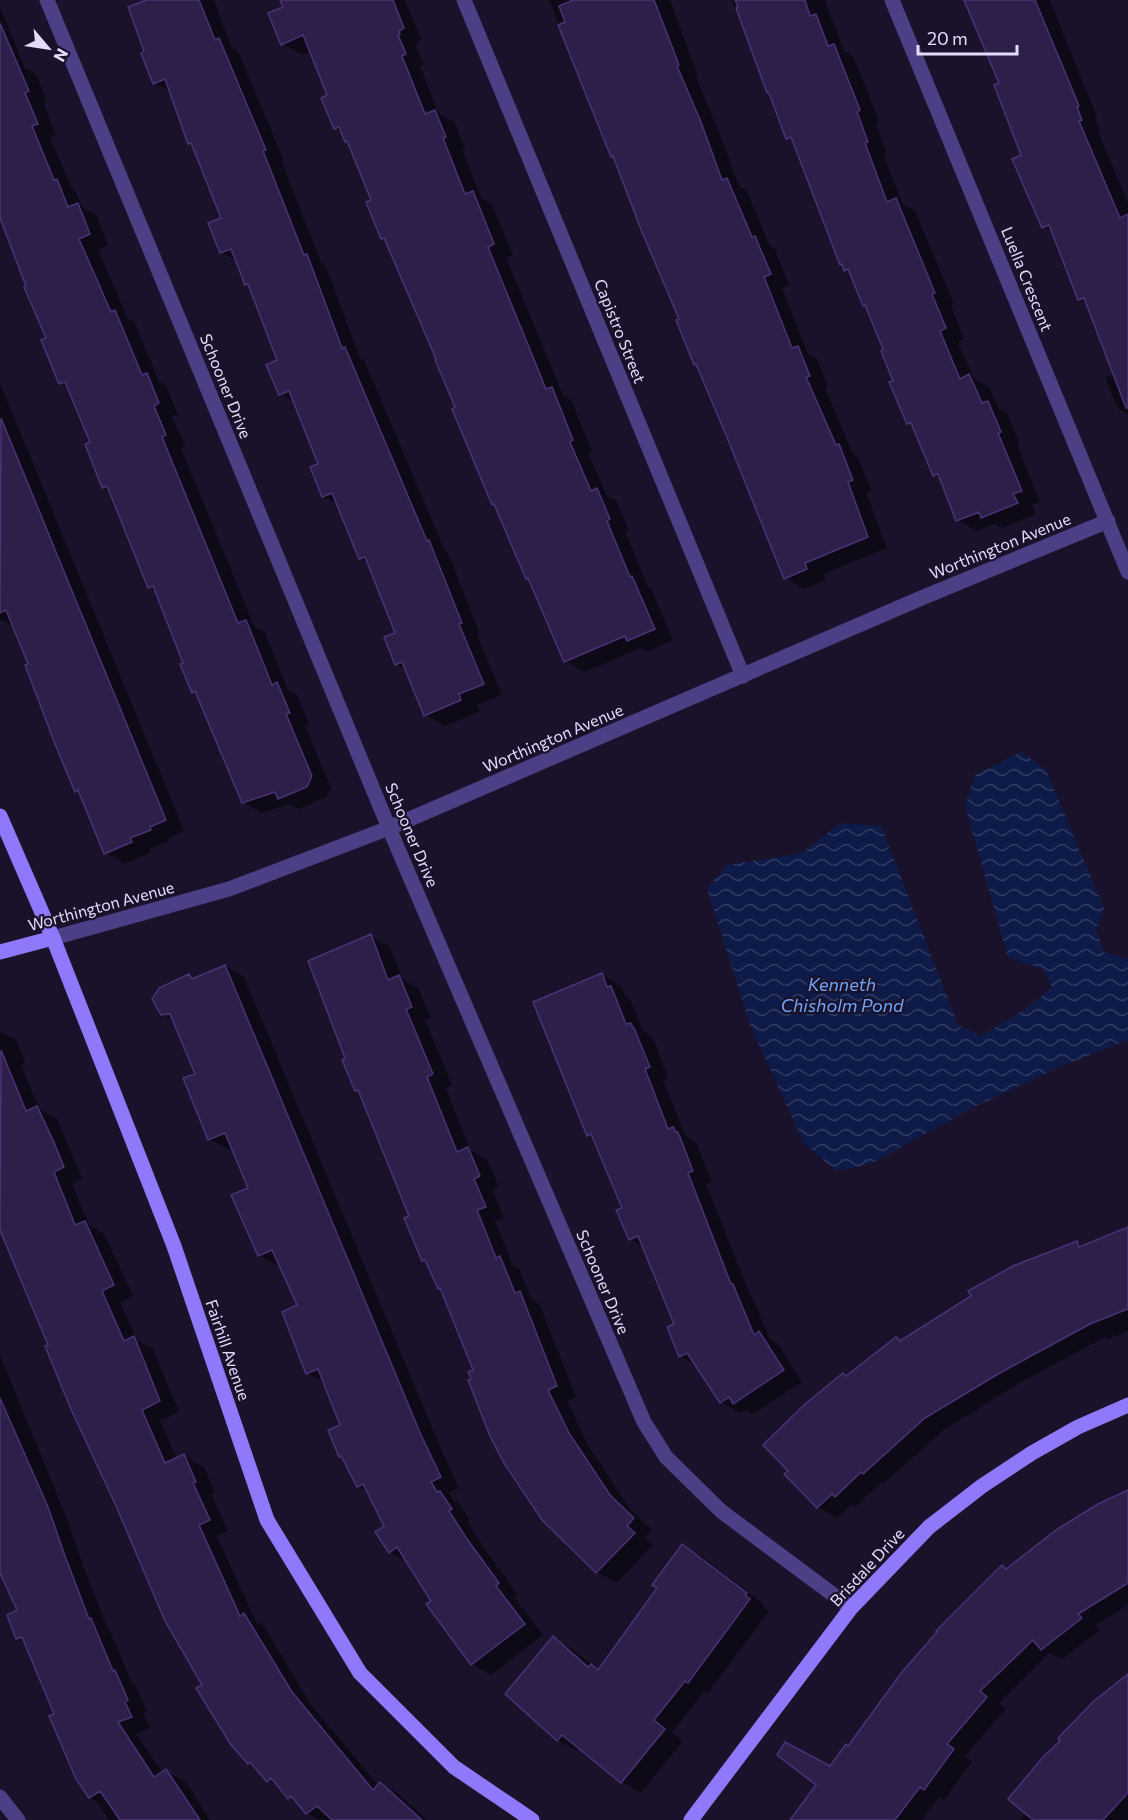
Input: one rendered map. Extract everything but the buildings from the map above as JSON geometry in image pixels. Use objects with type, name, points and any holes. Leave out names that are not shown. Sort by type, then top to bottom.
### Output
[{"type":"street","name":"Schooner Drive","points":[[47,0],[389,828],[644,1422],[666,1457],[721,1511],[851,1608]]},
{"type":"street","name":"Capistro Street","points":[[464,0],[743,676]]},
{"type":"street","name":"Luella Crescent","points":[[892,0],[1128,572]]},
{"type":"street","name":"Worthington Avenue","points":[[0,952],[230,889],[389,828],[919,599],[1108,521]]},
{"type":"street","name":"Fairhill Avenue","points":[[0,816],[53,938],[174,1246],[267,1520],[360,1673],[454,1767],[532,1820]]},
{"type":"street","name":"Brisdale Drive","points":[[691,1820],[851,1608],[929,1527],[982,1486],[1054,1440],[1128,1405]]},
{"type":"street","points":[[0,1797],[18,1820]]},
{"type":"water","name":"Kenneth Chisholm Pond","points":[[1022,752],[1046,770],[1104,908],[1096,930],[1104,952],[1128,959],[1128,1040],[1062,1066],[974,1107],[871,1164],[836,1171],[804,1143],[751,1028],[707,888],[727,865],[802,853],[840,823],[881,826],[958,1025],[981,1036],[1030,1006],[1052,987],[1044,970],[1008,957],[965,806],[975,775]]}]
